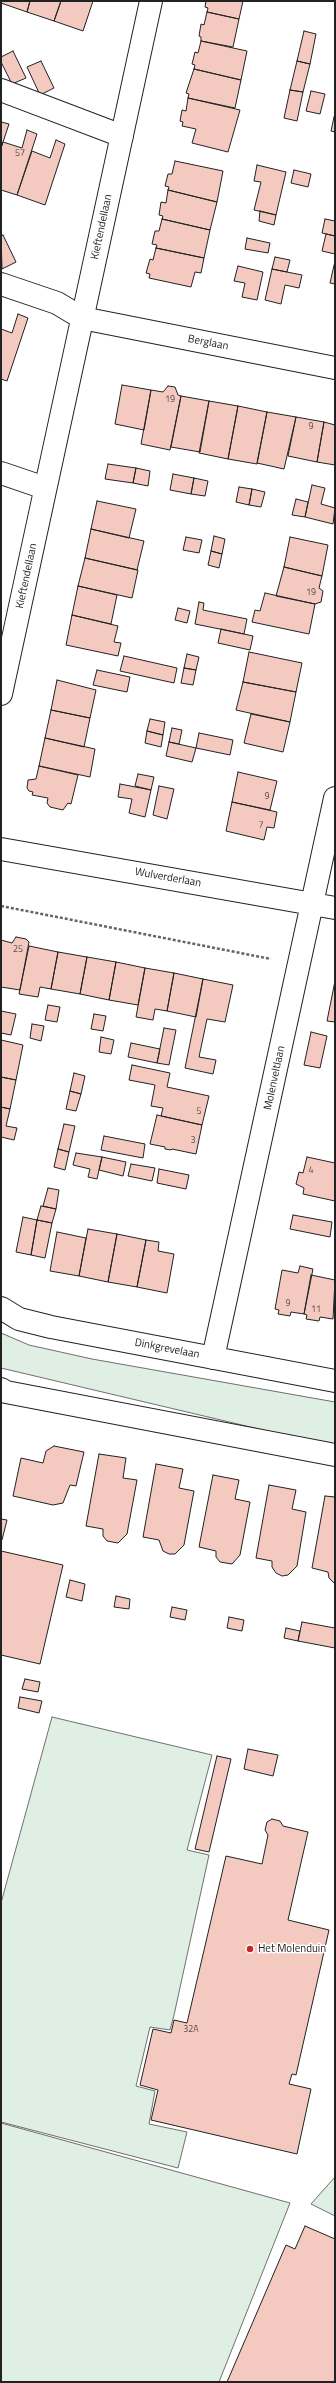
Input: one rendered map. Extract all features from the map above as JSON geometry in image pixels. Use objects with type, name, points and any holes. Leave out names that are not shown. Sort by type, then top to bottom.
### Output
[{"type":"street","name":"Kieftendellaan","points":[[1,694],[4,662],[46,488],[151,1]]},
{"type":"street","points":[[1,90],[122,136]]},
{"type":"street","points":[[1,284],[57,303],[82,318]]},
{"type":"street","name":"Berglaan","points":[[82,318],[335,368]]},
{"type":"street","points":[[1,473],[46,488]]},
{"type":"street","name":"Molenveltlaan","points":[[213,1358],[300,965],[335,798]]},
{"type":"street","name":"Wulverderlaan","points":[[1,849],[335,908]]},
{"type":"street","name":"Dinkgrevelaan","points":[[1,1308],[19,1319],[51,1328],[335,1381]]},
{"type":"street","points":[[1,1389],[6,1392],[335,1455]]},
{"type":"path","points":[[1,906],[300,965]]},
{"type":"green space","points":[[1,1333],[29,1345],[92,1359],[335,1402],[335,1447],[1,1368]]},
{"type":"green space","points":[[52,1717],[212,1755],[187,1850],[209,1855],[174,2015],[170,2030],[150,2027],[136,2086],[155,2091],[149,2124],[187,2132],[178,2168],[1,2122],[1,1903]]},
{"type":"green space","points":[[1,2123],[290,2203],[219,2382],[1,2382]]},
{"type":"green space","points":[[335,2177],[335,2216],[311,2204]]},
{"type":"building","points":[[1,1],[30,1],[27,12],[1,3]]},
{"type":"building","points":[[30,1],[61,1],[54,21],[27,12]]},
{"type":"building","points":[[61,1],[93,1],[83,31],[54,21]]},
{"type":"building","points":[[206,1],[243,1],[239,19],[207,12],[208,8],[205,7]]},
{"type":"building","points":[[207,12],[239,19],[233,47],[201,41],[201,37],[199,36],[201,24],[204,25]]},
{"type":"building","points":[[304,31],[316,34],[310,64],[297,61]]},
{"type":"building","points":[[201,41],[247,51],[241,80],[194,69],[195,65],[192,64],[195,52],[198,53]]},
{"type":"building","points":[[13,51],[26,78],[12,84],[1,62],[1,57]]},
{"type":"building","points":[[41,61],[54,88],[40,95],[27,67]]},
{"type":"building","points":[[297,61],[310,64],[303,92],[290,90]]},
{"type":"building","points":[[194,69],[241,80],[235,108],[188,98],[189,94],[186,93]]},
{"type":"building","points":[[290,90],[303,92],[297,121],[284,118]]},
{"type":"building","points":[[311,91],[325,94],[320,114],[306,111]]},
{"type":"building","points":[[188,98],[240,110],[228,152],[192,143],[196,129],[182,126],[183,122],[180,121],[182,110],[186,111]]},
{"type":"building","points":[[335,117],[335,132],[331,131]]},
{"type":"building","points":[[1,122],[9,124],[1,148]]},
{"type":"building","points":[[27,130],[37,134],[17,195],[1,190],[1,148],[3,142],[22,148]]},
{"type":"building","points":[[56,140],[65,144],[45,205],[17,195],[32,151],[50,158]]},
{"type":"building","points":[[175,161],[223,171],[217,202],[168,190],[169,187],[165,186],[168,174],[172,174]]},
{"type":"building","points":[[257,165],[286,172],[276,215],[254,210],[261,182],[254,181]]},
{"type":"building","points":[[294,170],[311,174],[308,187],[291,183]]},
{"type":"building","points":[[168,190],[217,202],[210,230],[162,219],[163,216],[159,215],[161,202],[166,203]]},
{"type":"building","points":[[260,211],[276,215],[274,225],[259,221]]},
{"type":"building","points":[[162,219],[210,230],[204,258],[156,248],[157,245],[152,244],[155,231],[159,231]]},
{"type":"building","points":[[325,219],[335,221],[335,236],[322,233]]},
{"type":"building","points":[[326,234],[335,236],[335,254],[322,251]]},
{"type":"building","points":[[3,235],[16,262],[2,269],[1,236]]},
{"type":"building","points":[[247,238],[270,243],[268,253],[245,249]]},
{"type":"building","points":[[156,248],[204,258],[201,273],[195,272],[191,287],[149,278],[150,274],[146,273],[150,259],[153,260]]},
{"type":"building","points":[[275,257],[290,260],[287,272],[272,269]]},
{"type":"building","points":[[335,261],[335,284],[330,283]]},
{"type":"building","points":[[238,266],[263,272],[257,300],[242,297],[245,283],[234,281]]},
{"type":"building","points":[[272,269],[302,275],[299,288],[285,285],[281,304],[265,300]]},
{"type":"building","points":[[18,314],[28,318],[7,381],[1,379],[1,329],[12,333]]},
{"type":"building","points":[[122,385],[151,390],[144,430],[115,424]]},
{"type":"building","points":[[168,386],[175,387],[178,395],[181,396],[170,450],[141,444],[151,390],[163,392]]},
{"type":"building","points":[[181,396],[209,401],[200,452],[171,447]]},
{"type":"building","points":[[209,401],[238,406],[228,459],[199,453]]},
{"type":"building","points":[[238,406],[267,412],[257,464],[228,459]]},
{"type":"building","points":[[267,412],[296,417],[284,469],[257,463]]},
{"type":"building","points":[[296,417],[324,422],[317,462],[288,456]]},
{"type":"building","points":[[324,422],[335,425],[335,465],[317,462]]},
{"type":"building","points":[[108,464],[136,468],[133,483],[105,479]]},
{"type":"building","points":[[136,468],[150,471],[148,486],[133,483]]},
{"type":"building","points":[[173,474],[194,478],[191,494],[170,490]]},
{"type":"building","points":[[194,478],[208,481],[205,496],[191,494]]},
{"type":"building","points":[[312,485],[325,488],[321,504],[335,508],[333,524],[305,517]]},
{"type":"building","points":[[239,487],[252,489],[249,505],[236,502]]},
{"type":"building","points":[[252,489],[265,492],[261,507],[249,505]]},
{"type":"building","points":[[296,499],[308,502],[305,517],[292,515]]},
{"type":"building","points":[[97,501],[136,509],[129,538],[91,529]]},
{"type":"building","points":[[91,529],[144,541],[137,570],[85,558]]},
{"type":"building","points":[[214,536],[225,539],[222,554],[211,551]]},
{"type":"building","points":[[186,537],[202,540],[199,553],[183,550]]},
{"type":"building","points":[[290,537],[328,545],[322,576],[284,567]]},
{"type":"building","points":[[211,551],[222,554],[219,568],[208,565]]},
{"type":"building","points":[[85,558],[138,570],[132,598],[78,586]]},
{"type":"building","points":[[284,567],[322,576],[319,588],[323,591],[321,602],[315,604],[276,596]]},
{"type":"building","points":[[78,586],[117,595],[111,624],[72,615]]},
{"type":"building","points":[[265,593],[315,604],[309,634],[252,622],[255,610],[260,611]]},
{"type":"building","points":[[199,602],[204,603],[203,610],[247,619],[244,634],[195,624]]},
{"type":"building","points":[[178,608],[190,611],[187,623],[175,620]]},
{"type":"building","points":[[72,615],[118,626],[114,642],[121,643],[118,656],[66,645]]},
{"type":"building","points":[[221,629],[253,636],[250,650],[218,643]]},
{"type":"building","points":[[249,652],[302,663],[296,692],[243,682]]},
{"type":"building","points":[[187,654],[199,657],[196,670],[184,668]]},
{"type":"building","points":[[124,656],[177,668],[174,683],[120,671]]},
{"type":"building","points":[[184,668],[196,670],[193,685],[181,683]]},
{"type":"building","points":[[97,670],[130,677],[127,692],[93,685]]},
{"type":"building","points":[[57,680],[96,690],[90,718],[51,710]]},
{"type":"building","points":[[243,682],[296,692],[290,722],[236,710]]},
{"type":"building","points":[[51,710],[90,718],[84,747],[45,738]]},
{"type":"building","points":[[251,714],[290,722],[283,752],[244,743]]},
{"type":"building","points":[[150,719],[165,722],[163,735],[147,731]]},
{"type":"building","points":[[172,728],[182,730],[179,744],[169,742]]},
{"type":"building","points":[[147,731],[163,735],[161,747],[145,743]]},
{"type":"building","points":[[199,733],[233,740],[230,755],[196,748]]},
{"type":"building","points":[[45,738],[95,749],[90,777],[39,766]]},
{"type":"building","points":[[169,742],[196,748],[192,762],[166,756]]},
{"type":"building","points":[[39,766],[78,775],[71,804],[68,803],[63,810],[50,807],[47,803],[48,798],[32,795],[33,792],[29,791],[27,788],[28,780],[36,779]]},
{"type":"building","points":[[238,772],[277,781],[270,810],[232,802]]},
{"type":"building","points":[[138,774],[154,777],[151,790],[135,786]]},
{"type":"building","points":[[120,784],[151,790],[145,817],[129,813],[132,799],[118,797]]},
{"type":"building","points":[[159,786],[174,789],[167,819],[153,815]]},
{"type":"building","points":[[232,802],[277,812],[274,828],[267,827],[264,840],[226,831]]},
{"type":"building","points":[[16,937],[26,939],[29,942],[20,990],[1,987],[1,940],[12,943]]},
{"type":"building","points":[[29,946],[58,952],[51,989],[40,987],[38,997],[19,994]]},
{"type":"building","points":[[58,952],[87,957],[80,994],[51,989]]},
{"type":"building","points":[[87,957],[116,962],[109,1000],[80,994]]},
{"type":"building","points":[[116,962],[145,968],[138,1005],[109,1000]]},
{"type":"building","points":[[145,968],[174,973],[167,1011],[155,1009],[153,1020],[136,1017]]},
{"type":"building","points":[[174,973],[203,979],[196,1017],[167,1011]]},
{"type":"building","points":[[203,979],[233,985],[225,1022],[207,1019],[199,1057],[216,1060],[213,1074],[185,1068]]},
{"type":"building","points":[[335,981],[335,1022],[327,1021]]},
{"type":"building","points":[[48,1005],[60,1007],[57,1022],[45,1020]]},
{"type":"building","points":[[1,1011],[16,1014],[11,1035],[1,1033]]},
{"type":"building","points":[[94,1014],[106,1016],[103,1031],[91,1029]]},
{"type":"building","points":[[32,1024],[44,1026],[41,1041],[30,1038]]},
{"type":"building","points":[[164,1028],[176,1030],[169,1065],[157,1063]]},
{"type":"building","points":[[311,1032],[327,1036],[320,1068],[304,1065]]},
{"type":"building","points":[[101,1037],[114,1040],[111,1054],[99,1052]]},
{"type":"building","points":[[1,1040],[23,1045],[16,1080],[1,1077]]},
{"type":"building","points":[[131,1043],[160,1049],[157,1063],[128,1057]]},
{"type":"building","points":[[132,1065],[170,1073],[167,1087],[209,1096],[202,1125],[161,1116],[163,1108],[151,1106],[155,1085],[129,1080]]},
{"type":"building","points":[[74,1073],[85,1076],[81,1094],[70,1091]]},
{"type":"building","points":[[1,1077],[16,1080],[10,1109],[1,1107]]},
{"type":"building","points":[[70,1091],[81,1094],[76,1111],[66,1109]]},
{"type":"building","points":[[1,1107],[10,1109],[6,1126],[17,1128],[14,1140],[1,1137]]},
{"type":"building","points":[[157,1115],[202,1125],[196,1154],[165,1149],[165,1147],[150,1144]]},
{"type":"building","points":[[64,1124],[75,1126],[69,1152],[58,1149]]},
{"type":"building","points":[[104,1136],[145,1144],[143,1158],[101,1150]]},
{"type":"building","points":[[58,1149],[69,1152],[65,1170],[54,1167]]},
{"type":"building","points":[[76,1153],[102,1157],[97,1179],[88,1177],[90,1169],[73,1165]]},
{"type":"building","points":[[102,1157],[126,1162],[123,1176],[99,1170]]},
{"type":"building","points":[[307,1157],[335,1163],[335,1201],[303,1194],[304,1188],[296,1184],[299,1172],[303,1173]]},
{"type":"building","points":[[131,1164],[155,1168],[152,1181],[128,1176]]},
{"type":"building","points":[[159,1169],[189,1175],[186,1189],[157,1183]]},
{"type":"building","points":[[48,1188],[59,1190],[56,1209],[43,1206]]},
{"type":"building","points":[[41,1206],[56,1209],[52,1223],[37,1220]]},
{"type":"building","points":[[293,1215],[332,1222],[330,1237],[290,1229]]},
{"type":"building","points":[[23,1217],[37,1220],[31,1255],[16,1252]]},
{"type":"building","points":[[37,1220],[52,1223],[45,1258],[31,1255]]},
{"type":"building","points":[[88,1229],[117,1234],[108,1282],[79,1276]]},
{"type":"building","points":[[57,1232],[86,1238],[79,1276],[50,1271]]},
{"type":"building","points":[[117,1234],[146,1240],[137,1287],[108,1282]]},
{"type":"building","points":[[146,1240],[159,1242],[158,1251],[174,1254],[167,1293],[137,1287]]},
{"type":"building","points":[[300,1266],[313,1269],[304,1314],[291,1312],[290,1316],[278,1314],[279,1310],[275,1309],[282,1270],[298,1273]]},
{"type":"building","points":[[311,1275],[335,1280],[333,1319],[320,1317],[319,1321],[306,1319],[307,1315],[304,1314]]},
{"type":"building","points":[[54,1446],[84,1452],[76,1486],[70,1485],[63,1503],[53,1505],[13,1496],[21,1458],[43,1463],[46,1451]]},
{"type":"building","points":[[99,1454],[126,1458],[123,1478],[137,1480],[127,1534],[118,1543],[107,1541],[103,1536],[103,1529],[86,1526]]},
{"type":"building","points":[[156,1464],[183,1469],[179,1488],[194,1491],[184,1545],[175,1554],[169,1554],[163,1551],[159,1540],[143,1537]]},
{"type":"building","points":[[213,1475],[239,1480],[235,1499],[250,1502],[240,1555],[232,1564],[220,1562],[216,1557],[216,1551],[199,1547]]},
{"type":"building","points":[[269,1485],[296,1490],[292,1509],[306,1512],[297,1566],[288,1575],[282,1576],[276,1573],[272,1567],[272,1561],[256,1558]]},
{"type":"building","points":[[325,1496],[335,1497],[335,1584],[329,1578],[328,1572],[312,1568]]},
{"type":"building","points":[[1,1519],[7,1520],[2,1540],[1,1540]]},
{"type":"building","points":[[1,1551],[63,1565],[40,1664],[1,1655]]},
{"type":"building","points":[[70,1580],[85,1584],[82,1601],[66,1597]]},
{"type":"building","points":[[116,1596],[130,1599],[129,1609],[114,1607]]},
{"type":"building","points":[[172,1607],[187,1610],[185,1620],[170,1617]]},
{"type":"building","points":[[229,1617],[244,1620],[242,1631],[227,1628]]},
{"type":"building","points":[[302,1622],[335,1628],[335,1648],[298,1641]]},
{"type":"building","points":[[286,1628],[300,1631],[298,1641],[284,1638]]},
{"type":"building","points":[[25,1679],[40,1682],[38,1692],[22,1689]]},
{"type":"building","points":[[20,1697],[42,1701],[39,1713],[18,1708]]},
{"type":"building","points":[[248,1749],[278,1755],[273,1776],[244,1769]]},
{"type":"building","points":[[217,1756],[231,1759],[209,1852],[195,1849]]},
{"type":"building","points":[[272,1819],[280,1821],[283,1826],[308,1832],[288,1920],[329,1930],[296,2075],[292,2074],[289,2084],[311,2089],[297,2154],[151,2120],[158,2090],[140,2085],[153,2029],[171,2033],[174,2020],[187,2023],[226,1856],[262,1864],[268,1835],[265,1830],[267,1822]]},
{"type":"building","points":[[305,2226],[335,2239],[335,2382],[227,2382],[286,2245],[295,2249]]},
{"type":"place","name":"Het Molenduin","points":[[250,1949]]}]
